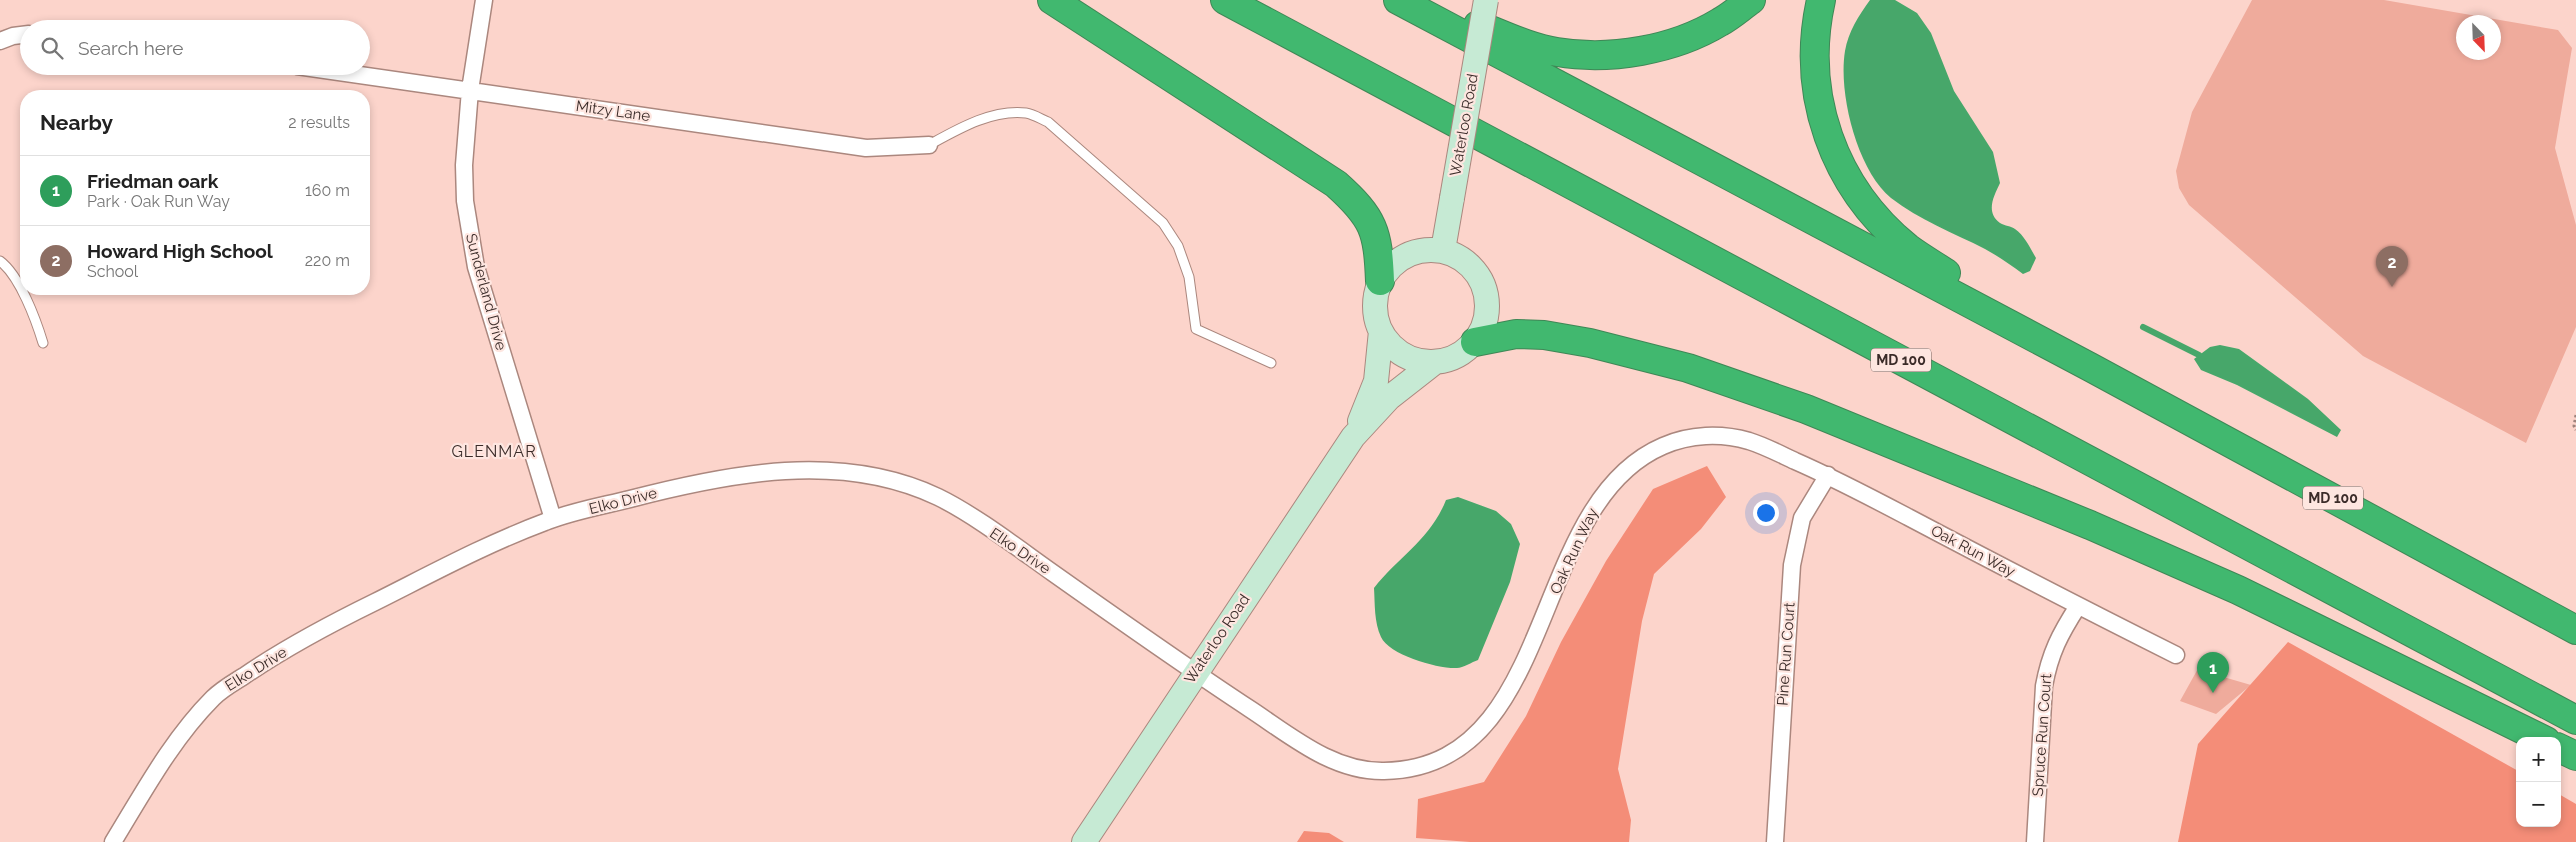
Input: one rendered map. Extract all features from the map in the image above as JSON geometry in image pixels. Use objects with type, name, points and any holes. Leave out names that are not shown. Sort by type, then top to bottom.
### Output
[{"type":"highway","points":[[1052,0],[1174,81],[1336,184],[1359,204],[1370,223],[1378,245],[1380,281]]},
{"type":"highway","name":"MD 100","points":[[1225,0],[2576,720]]},
{"type":"highway","name":"MD 100","points":[[1398,0],[2090,367],[2576,630]]},
{"type":"highway","points":[[1420,0],[1522,43],[1557,52],[1593,55],[1634,52],[1676,42],[1719,23],[1751,0]]},
{"type":"highway","points":[[1821,0],[1813,57],[1816,91],[1835,156],[1857,192],[1881,222],[1909,248],[2090,367]]},
{"type":"highway","points":[[1475,342],[1516,334],[1544,334],[1590,343],[1688,368],[1806,410],[2090,524],[2230,587],[2538,737]]},
{"type":"highway","points":[[2561,748],[2576,756]]},
{"type":"main road","name":"Waterloo Road","points":[[1443,250],[1486,0]]},
{"type":"main road","points":[[1424,250],[1443,250],[1456,254],[1472,266],[1485,288],[1488,311],[1482,330],[1475,342],[1458,356],[1435,362],[1402,356],[1387,342],[1377,325],[1374,300],[1380,281],[1391,265],[1407,254],[1424,250]]},
{"type":"main road","name":"Waterloo Road","points":[[1353,437],[1376,381],[1381,331]]},
{"type":"main road","name":"Waterloo Road","points":[[1084,842],[1194,673],[1353,437],[1389,398],[1435,362]]},
{"type":"street","name":"Sunderland Drive","points":[[484,0],[470,90],[464,165],[464,201],[476,266],[553,518]]},
{"type":"street","points":[[0,41],[20,35]]},
{"type":"street","name":"Mitzy Lane","points":[[362,75],[866,148],[929,145]]},
{"type":"street","name":"Oak Run Way","points":[[1194,673],[1316,752],[1348,766],[1381,771],[1414,767],[1447,755],[1474,739],[1491,719],[1511,687],[1594,505],[1617,477],[1638,460],[1664,445],[1690,438],[1721,435],[1752,442],[1828,475],[2078,606],[2176,655]]},
{"type":"street","name":"Elko Drive","points":[[113,842],[164,759],[186,728],[217,694],[265,662],[348,615],[495,542],[553,518],[646,495],[728,478],[781,471],[824,469],[862,473],[903,484],[940,498],[1014,546],[1194,673]]},
{"type":"street","name":"Pine Run Court","points":[[1775,842],[1794,551],[1802,518],[1828,475]]},
{"type":"street","name":"Spruce Run Court","points":[[2035,842],[2044,686],[2048,660],[2057,639],[2078,606]]},
{"type":"lane","points":[[929,145],[984,119],[1006,114],[1027,113],[1048,122],[1163,222],[1178,246],[1189,277],[1196,329],[1271,363]]},
{"type":"lane","points":[[0,261],[20,289]]},
{"type":"lane","points":[[23,295],[38,324],[43,343]]},
{"type":"path","points":[[2576,415],[2574,426],[2576,430]]},
{"type":"shaded area","points":[[1870,0],[1895,0],[1917,13],[1931,33],[1954,91],[1993,152],[2000,183],[1992,204],[1995,219],[2019,232],[2027,242],[2036,258],[2030,271],[2023,274],[1990,252],[1925,220],[1902,206],[1891,198],[1879,185],[1868,169],[1853,130],[1848,109],[1844,88],[1844,68],[1845,51],[1851,30]]},
{"type":"shaded area","points":[[2252,0],[2384,0],[2471,15],[2456,15],[2456,60],[2501,60],[2501,20],[2558,30],[2572,48],[2555,148],[2576,225],[2576,327],[2526,443],[2363,356],[2189,205],[2179,188],[2176,171],[2192,112]]},
{"type":"shaded area","points":[[2220,345],[2239,349],[2308,399],[2341,430],[2337,437],[2237,385],[2201,370],[2194,359],[2210,347]]},
{"type":"shaded area","points":[[1707,466],[1726,497],[1701,529],[1654,574],[1642,621],[1618,769],[1631,820],[1629,842],[1470,842],[1416,838],[1418,799],[1484,782],[1526,716],[1561,642],[1606,561],[1653,489]]},
{"type":"shaded area","points":[[1458,497],[1496,511],[1511,524],[1520,544],[1510,582],[1478,660],[1465,666],[1449,668],[1415,660],[1386,644],[1381,637],[1377,625],[1374,588],[1432,526],[1446,500]]},
{"type":"shaded area","points":[[2288,642],[2516,770],[2516,827],[2561,827],[2561,795],[2576,804],[2576,842],[2178,842],[2198,744]]},
{"type":"shaded area","points":[[2205,656],[2220,676],[2251,685],[2216,714],[2180,701]]},
{"type":"shaded area","points":[[1304,831],[1329,833],[1344,842],[1297,842]]},
{"type":"waterway","points":[[2143,327],[2199,355]]},
{"type":"place","name":"Howard High School","points":[[2392,287]]},
{"type":"place","name":"Friedman oark","points":[[2213,693]]},
{"type":"district","name":"GLENMAR","points":[[494,451]]}]
